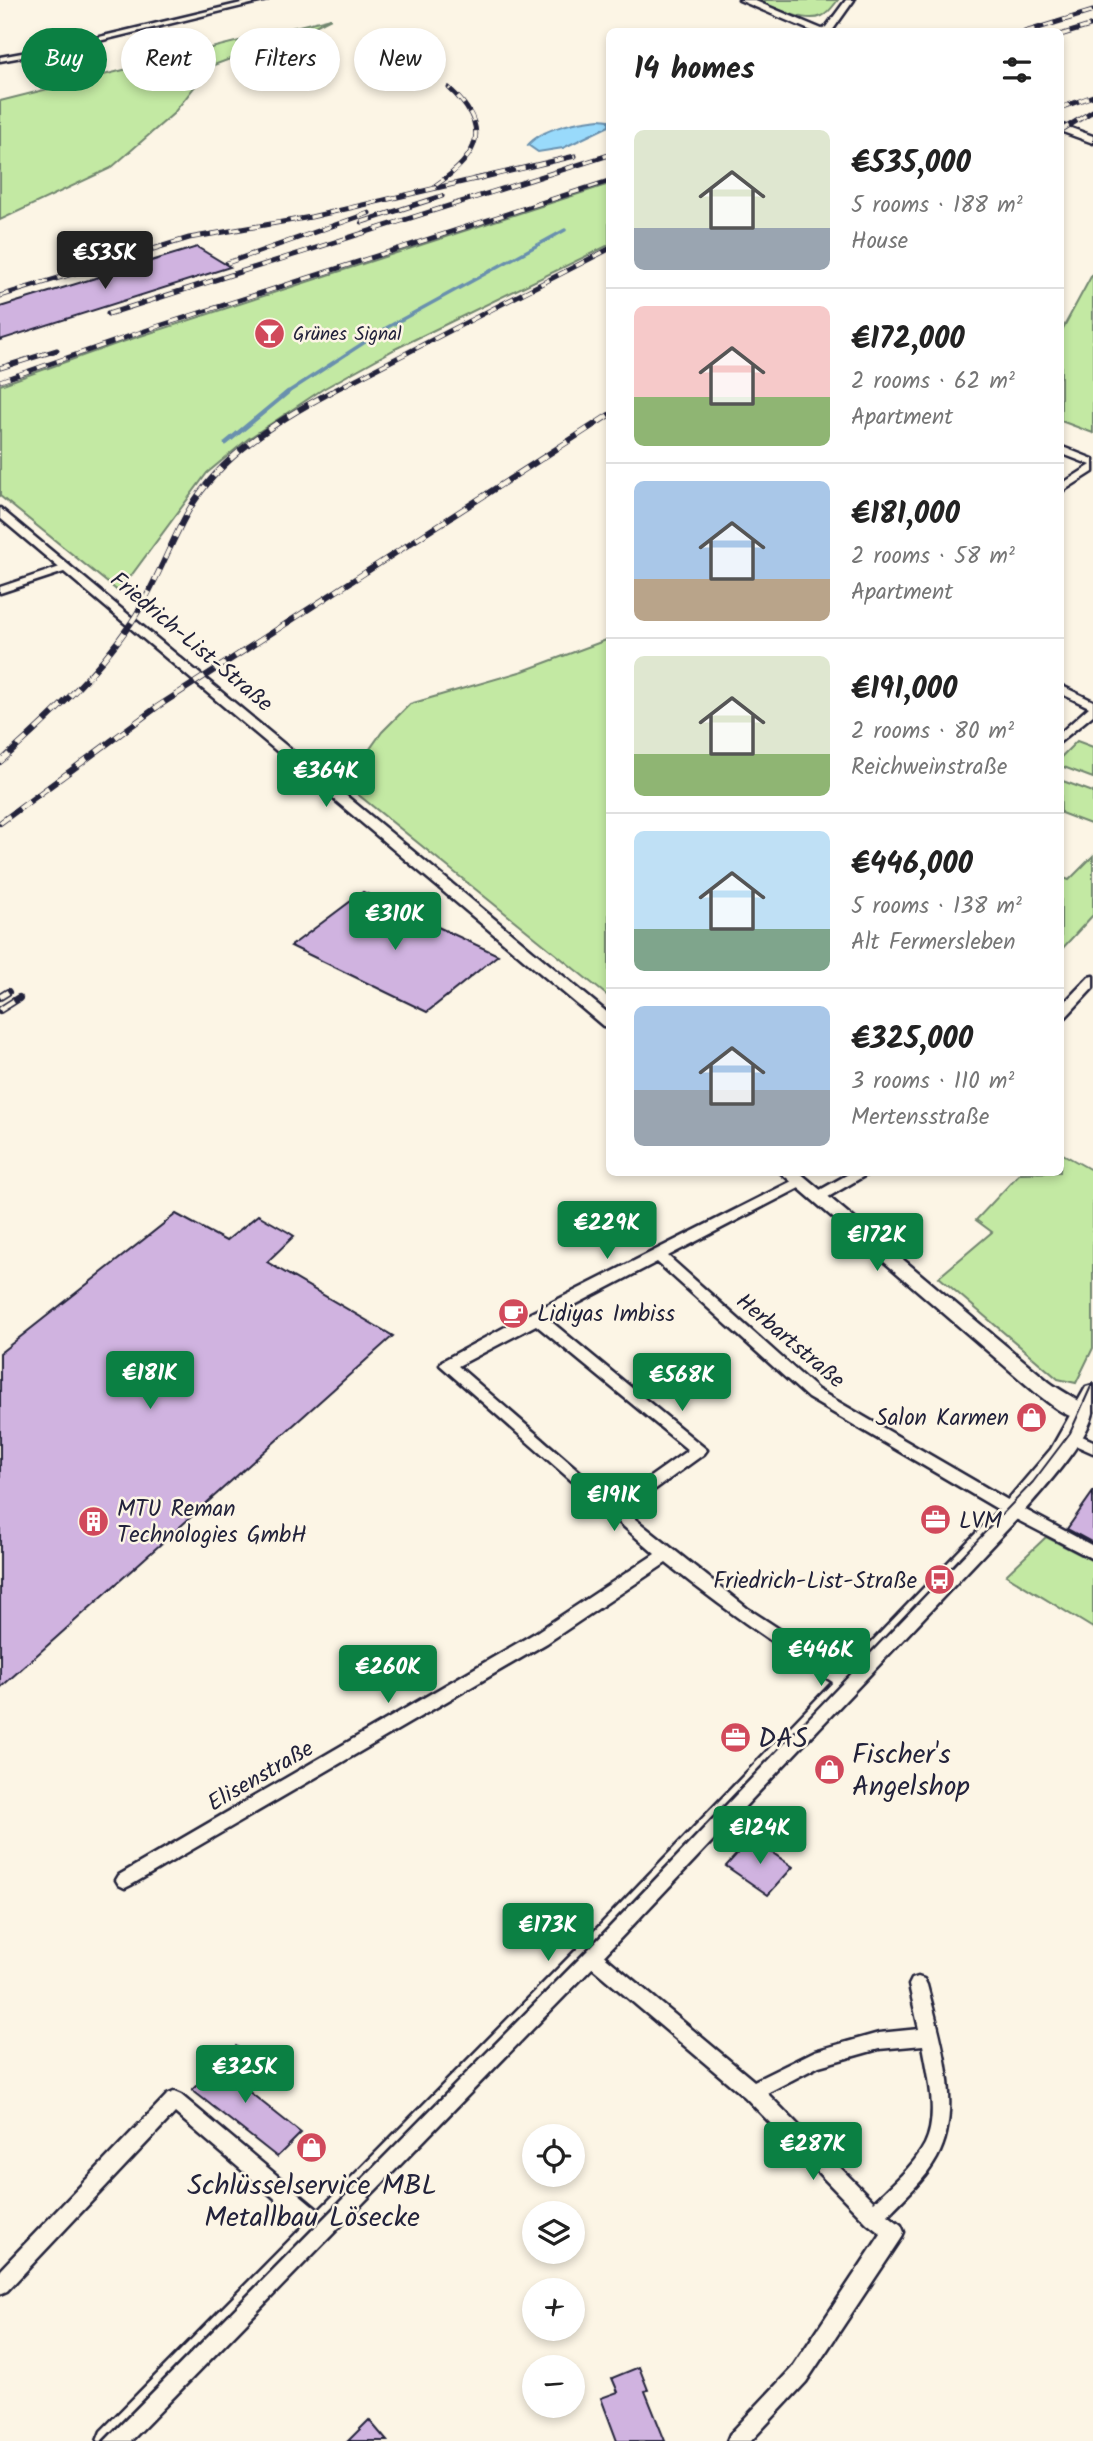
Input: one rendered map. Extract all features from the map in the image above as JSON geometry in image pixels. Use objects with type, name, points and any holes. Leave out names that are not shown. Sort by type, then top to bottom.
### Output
[{"type":"main road","points":[[744,0],[815,28]]},
{"type":"main road","points":[[1064,129],[1093,140]]},
{"type":"main road","points":[[111,2441],[589,1954],[1012,1510],[1049,1469],[1071,1437],[1093,1392]]},
{"type":"street","points":[[2,57],[66,47],[263,0]]},
{"type":"street","points":[[830,28],[850,0]]},
{"type":"street","points":[[810,26],[836,17]]},
{"type":"street","points":[[1064,451],[1093,465],[1064,487]]},
{"type":"street","name":"Friedrich-List-Straße","points":[[0,512],[606,1019]]},
{"type":"street","points":[[0,590],[66,568]]},
{"type":"street","points":[[1064,690],[1093,707],[1064,735]]},
{"type":"street","points":[[1064,1011],[1093,981]]},
{"type":"street","points":[[818,1197],[857,1176]]},
{"type":"street","points":[[848,1683],[744,1616],[667,1554],[447,1365],[658,1255],[794,1177],[1042,1387],[1063,1403],[1084,1413]]},
{"type":"street","name":"Herbartstraße","points":[[658,1255],[813,1394],[1012,1510],[1093,1553]]},
{"type":"street","points":[[536,1317],[699,1450],[615,1510]]},
{"type":"street","points":[[1071,1437],[1093,1447]]},
{"type":"street","name":"Elisenstraße","points":[[125,1880],[541,1638],[667,1554]]},
{"type":"street","points":[[589,1954],[752,2091],[874,2216],[894,2232],[799,2375],[737,2441]]},
{"type":"street","points":[[874,2216],[922,2165],[936,2140],[940,2115],[930,2036],[918,1985]]},
{"type":"street","points":[[752,2091],[815,2059],[879,2041],[930,2036]]},
{"type":"street","points":[[0,2284],[174,2101],[322,2226]]},
{"type":"green space","points":[[757,0],[838,0],[822,16],[807,18],[789,14]]},
{"type":"green space","points":[[331,18],[311,28],[291,28]]},
{"type":"green space","points":[[230,43],[230,59],[216,64],[216,47]]},
{"type":"green space","points":[[121,71],[121,91],[191,91],[173,114],[111,168],[0,220],[0,101],[40,91],[107,91],[107,74]]},
{"type":"green space","points":[[606,185],[606,246],[397,348],[323,389],[248,439],[207,473],[119,592],[0,496],[0,385],[116,344]]},
{"type":"green space","points":[[1093,273],[1093,433],[1064,422],[1064,326]]},
{"type":"green space","points":[[606,640],[606,995],[345,784],[382,732],[410,704],[523,671]]},
{"type":"green space","points":[[1077,741],[1093,747],[1093,778],[1064,767],[1064,754]]},
{"type":"green space","points":[[1064,781],[1093,792],[1093,825],[1064,814]]},
{"type":"green space","points":[[1093,856],[1093,915],[1064,947],[1064,878],[1069,880]]},
{"type":"green space","points":[[1064,1155],[1093,1171],[1093,1348],[1076,1383],[1058,1379],[939,1277],[992,1232],[976,1220],[1017,1176],[1064,1176]]},
{"type":"green space","points":[[1046,1537],[1093,1561],[1093,1628],[1006,1575]]},
{"type":"water","points":[[606,120],[606,127],[563,148],[538,152],[528,145],[542,134],[572,124]]},
{"type":"building","points":[[197,247],[230,267],[0,340],[0,307]]},
{"type":"building","points":[[363,892],[498,955],[427,1012],[291,946]]},
{"type":"building","name":"MTU Reman Technologies GmbH","points":[[176,1214],[226,1241],[258,1215],[294,1236],[267,1262],[393,1336],[0,1688],[0,1353]]},
{"type":"building","points":[[1093,1492],[1093,1543],[1067,1529]]},
{"type":"building","points":[[751,1838],[793,1867],[768,1895],[726,1866]]},
{"type":"building","points":[[236,2046],[253,2059],[233,2079],[301,2133],[277,2157],[192,2090]]},
{"type":"building","points":[[639,2367],[648,2390],[645,2391],[665,2441],[617,2441],[601,2398],[618,2392],[612,2378]]},
{"type":"building","points":[[369,2420],[387,2441],[348,2441]]},
{"type":"waterway","points":[[288,392],[388,327],[565,230]]},
{"type":"waterway","points":[[226,443],[288,392]]},
{"type":"tram line","points":[[946,1573],[1033,1482],[1070,1433],[1093,1382]]},
{"type":"tram line","points":[[103,2441],[591,1945],[948,1571]]},
{"type":"railway","points":[[1038,28],[1093,11]]},
{"type":"railway","points":[[1064,34],[1093,25]]},
{"type":"railway","points":[[436,185],[463,163],[475,140],[471,115],[449,88]]},
{"type":"railway","points":[[1064,107],[1093,96]]},
{"type":"railway","points":[[1064,129],[1093,111]]},
{"type":"railway","points":[[476,179],[575,156]]},
{"type":"railway","points":[[108,314],[606,156]]},
{"type":"railway","points":[[0,296],[189,238],[311,217],[484,177]]},
{"type":"railway","points":[[0,381],[159,326],[606,182]]},
{"type":"railway","points":[[362,222],[442,196]]},
{"type":"railway","points":[[227,263],[369,213]]},
{"type":"railway","points":[[327,394],[606,251]]},
{"type":"railway","points":[[0,368],[57,350]]},
{"type":"railway","points":[[0,762],[70,697],[117,642],[147,595],[189,510],[217,473],[271,427],[331,392]]},
{"type":"railway","points":[[0,823],[157,707],[606,417]]},
{"type":"railway","points":[[0,997],[8,992]]},
{"type":"railway","points":[[0,1010],[19,998]]},
{"type":"place","name":"Grünes Signal","points":[[270,333]]},
{"type":"place","name":"Lidiyas Imbiss","points":[[514,1313]]},
{"type":"place","name":"Salon Karmen","points":[[1032,1417]]},
{"type":"place","name":"LVM","points":[[936,1520]]},
{"type":"place","name":"MTU Reman Technologies GmbH","points":[[94,1521]]},
{"type":"place","name":"Friedrich-List-Straße","points":[[940,1580]]},
{"type":"place","name":"DAS","points":[[735,1737]]},
{"type":"place","name":"Fischer's Angelshop","points":[[829,1769]]},
{"type":"place","name":"Schlüsselservice MBL Metallbau Lösecke","points":[[312,2147]]}]
